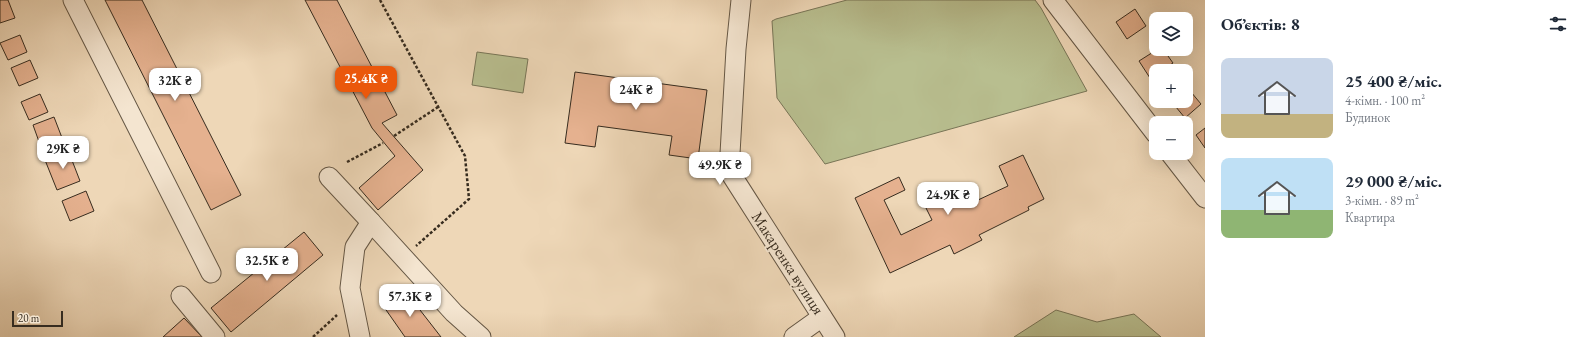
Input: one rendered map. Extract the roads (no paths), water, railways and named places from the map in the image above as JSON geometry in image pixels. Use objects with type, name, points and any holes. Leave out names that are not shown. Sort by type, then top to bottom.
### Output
[{"type":"street","points":[[74,0],[211,273]]},
{"type":"street","name":"Макаренка вулиця","points":[[741,0],[736,49],[729,171],[835,337]]},
{"type":"street","points":[[1053,0],[1149,125]]},
{"type":"street","points":[[1175,160],[1205,198]]},
{"type":"street","points":[[329,177],[454,314],[481,337]]},
{"type":"street","points":[[360,337],[350,288],[355,247],[371,222]]},
{"type":"street","points":[[181,296],[215,337]]},
{"type":"street","points":[[794,337],[822,317]]}]
